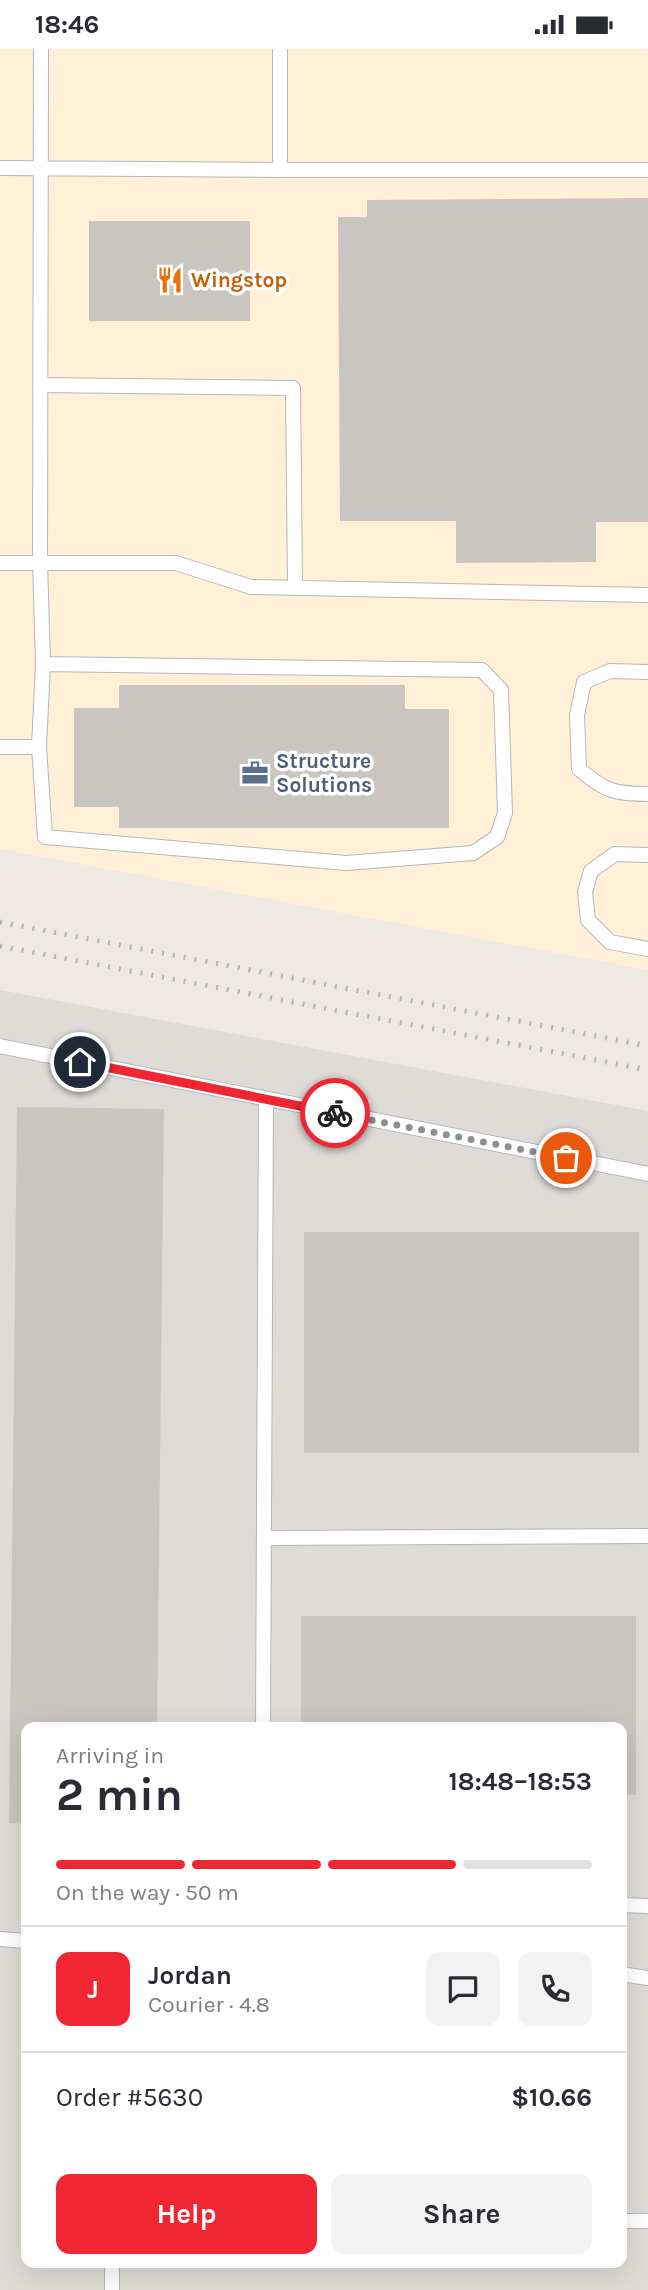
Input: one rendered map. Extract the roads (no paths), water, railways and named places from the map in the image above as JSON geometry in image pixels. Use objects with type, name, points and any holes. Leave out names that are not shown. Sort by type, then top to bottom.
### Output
[{"type":"lane","points":[[41,49],[40,562],[43,664],[39,747],[45,837],[346,863],[472,853],[497,837],[505,813],[501,690],[482,670],[43,664]]},
{"type":"lane","points":[[279,49],[279,170]]},
{"type":"lane","points":[[0,168],[648,170]]},
{"type":"lane","points":[[40,385],[293,388],[295,586]]},
{"type":"lane","points":[[0,563],[176,563],[251,587],[648,595]]},
{"type":"lane","points":[[648,672],[610,671],[584,682],[577,715],[579,769],[601,787],[628,794],[648,794]]},
{"type":"lane","points":[[0,747],[39,747]]},
{"type":"lane","points":[[648,855],[615,854],[591,871],[585,892],[588,920],[610,942],[648,949]]},
{"type":"lane","points":[[0,1046],[648,1174]]},
{"type":"lane","points":[[263,1722],[266,1099]]},
{"type":"lane","points":[[264,1538],[648,1536]]},
{"type":"lane","points":[[627,1905],[648,1906]]},
{"type":"lane","points":[[0,1939],[21,1941]]},
{"type":"lane","points":[[627,1974],[648,1978]]},
{"type":"lane","points":[[627,2221],[648,2221]]},
{"type":"lane","points":[[112,2268],[112,2290]]},
{"type":"railway","points":[[0,922],[648,1046]]},
{"type":"railway","points":[[0,946],[648,1070]]},
{"type":"place","name":"Wingstop","points":[[170,280]]},
{"type":"place","name":"Structure Solutions","points":[[255,773]]}]
